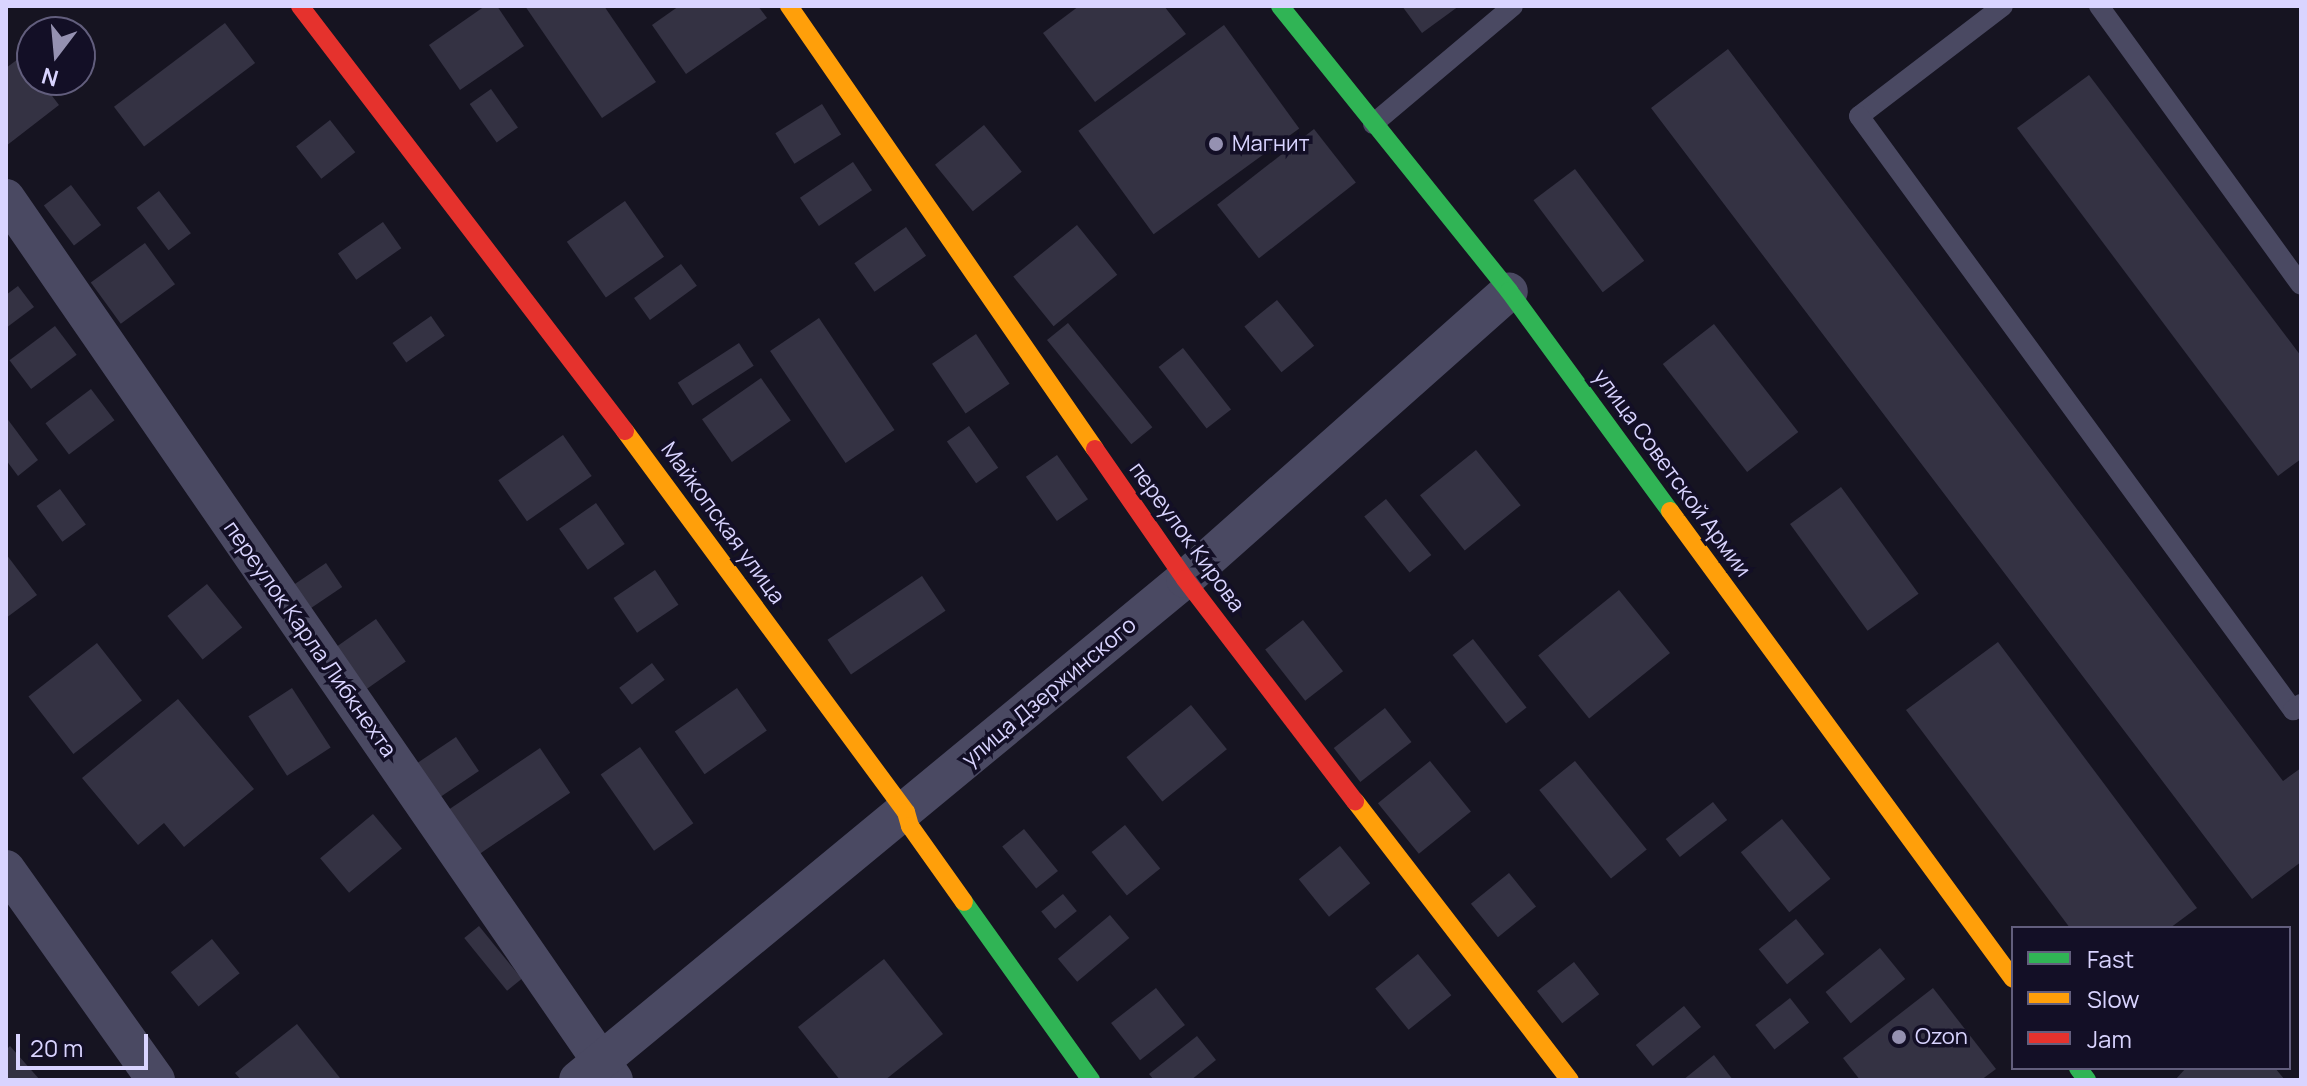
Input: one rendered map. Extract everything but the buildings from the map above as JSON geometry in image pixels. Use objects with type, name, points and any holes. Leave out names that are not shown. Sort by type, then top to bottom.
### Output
[{"type":"street","name":"Майкопская улица","points":[[300,6],[569,354],[906,812],[910,826],[1091,1080]]},
{"type":"street","name":"переулок Кирова","points":[[789,6],[1185,579],[1570,1080]]},
{"type":"street","name":"улица Советской Армии","points":[[1280,6],[1509,291],[2011,976]]},
{"type":"street","name":"переулок Карла Либкнехта","points":[[6,198],[598,1074]]},
{"type":"street","name":"улица Дзержинского","points":[[598,1074],[1185,579],[1509,291]]},
{"type":"street","points":[[6,869],[156,1080]]},
{"type":"lane","points":[[1373,124],[1513,6]]},
{"type":"lane","points":[[2003,6],[1859,116],[2293,710],[2301,704]]},
{"type":"lane","points":[[2099,6],[2301,285]]},
{"type":"traffic: fast","points":[[1280,6],[1509,291],[1670,511]]},
{"type":"traffic: fast","points":[[964,902],[1091,1080]]},
{"type":"traffic: fast","points":[[2080,1070],[2087,1080]]},
{"type":"traffic: slow","points":[[789,6],[1095,449]]},
{"type":"traffic: slow","points":[[625,431],[906,812],[910,826],[964,902]]},
{"type":"traffic: slow","points":[[1670,511],[2011,976]]},
{"type":"traffic: slow","points":[[1355,801],[1570,1080]]},
{"type":"traffic: jam","points":[[300,6],[625,431]]},
{"type":"traffic: jam","points":[[1095,449],[1185,579],[1355,801]]},
{"type":"place","name":"Магнит","points":[[1216,144]]},
{"type":"place","name":"Ozon","points":[[1899,1037]]}]
